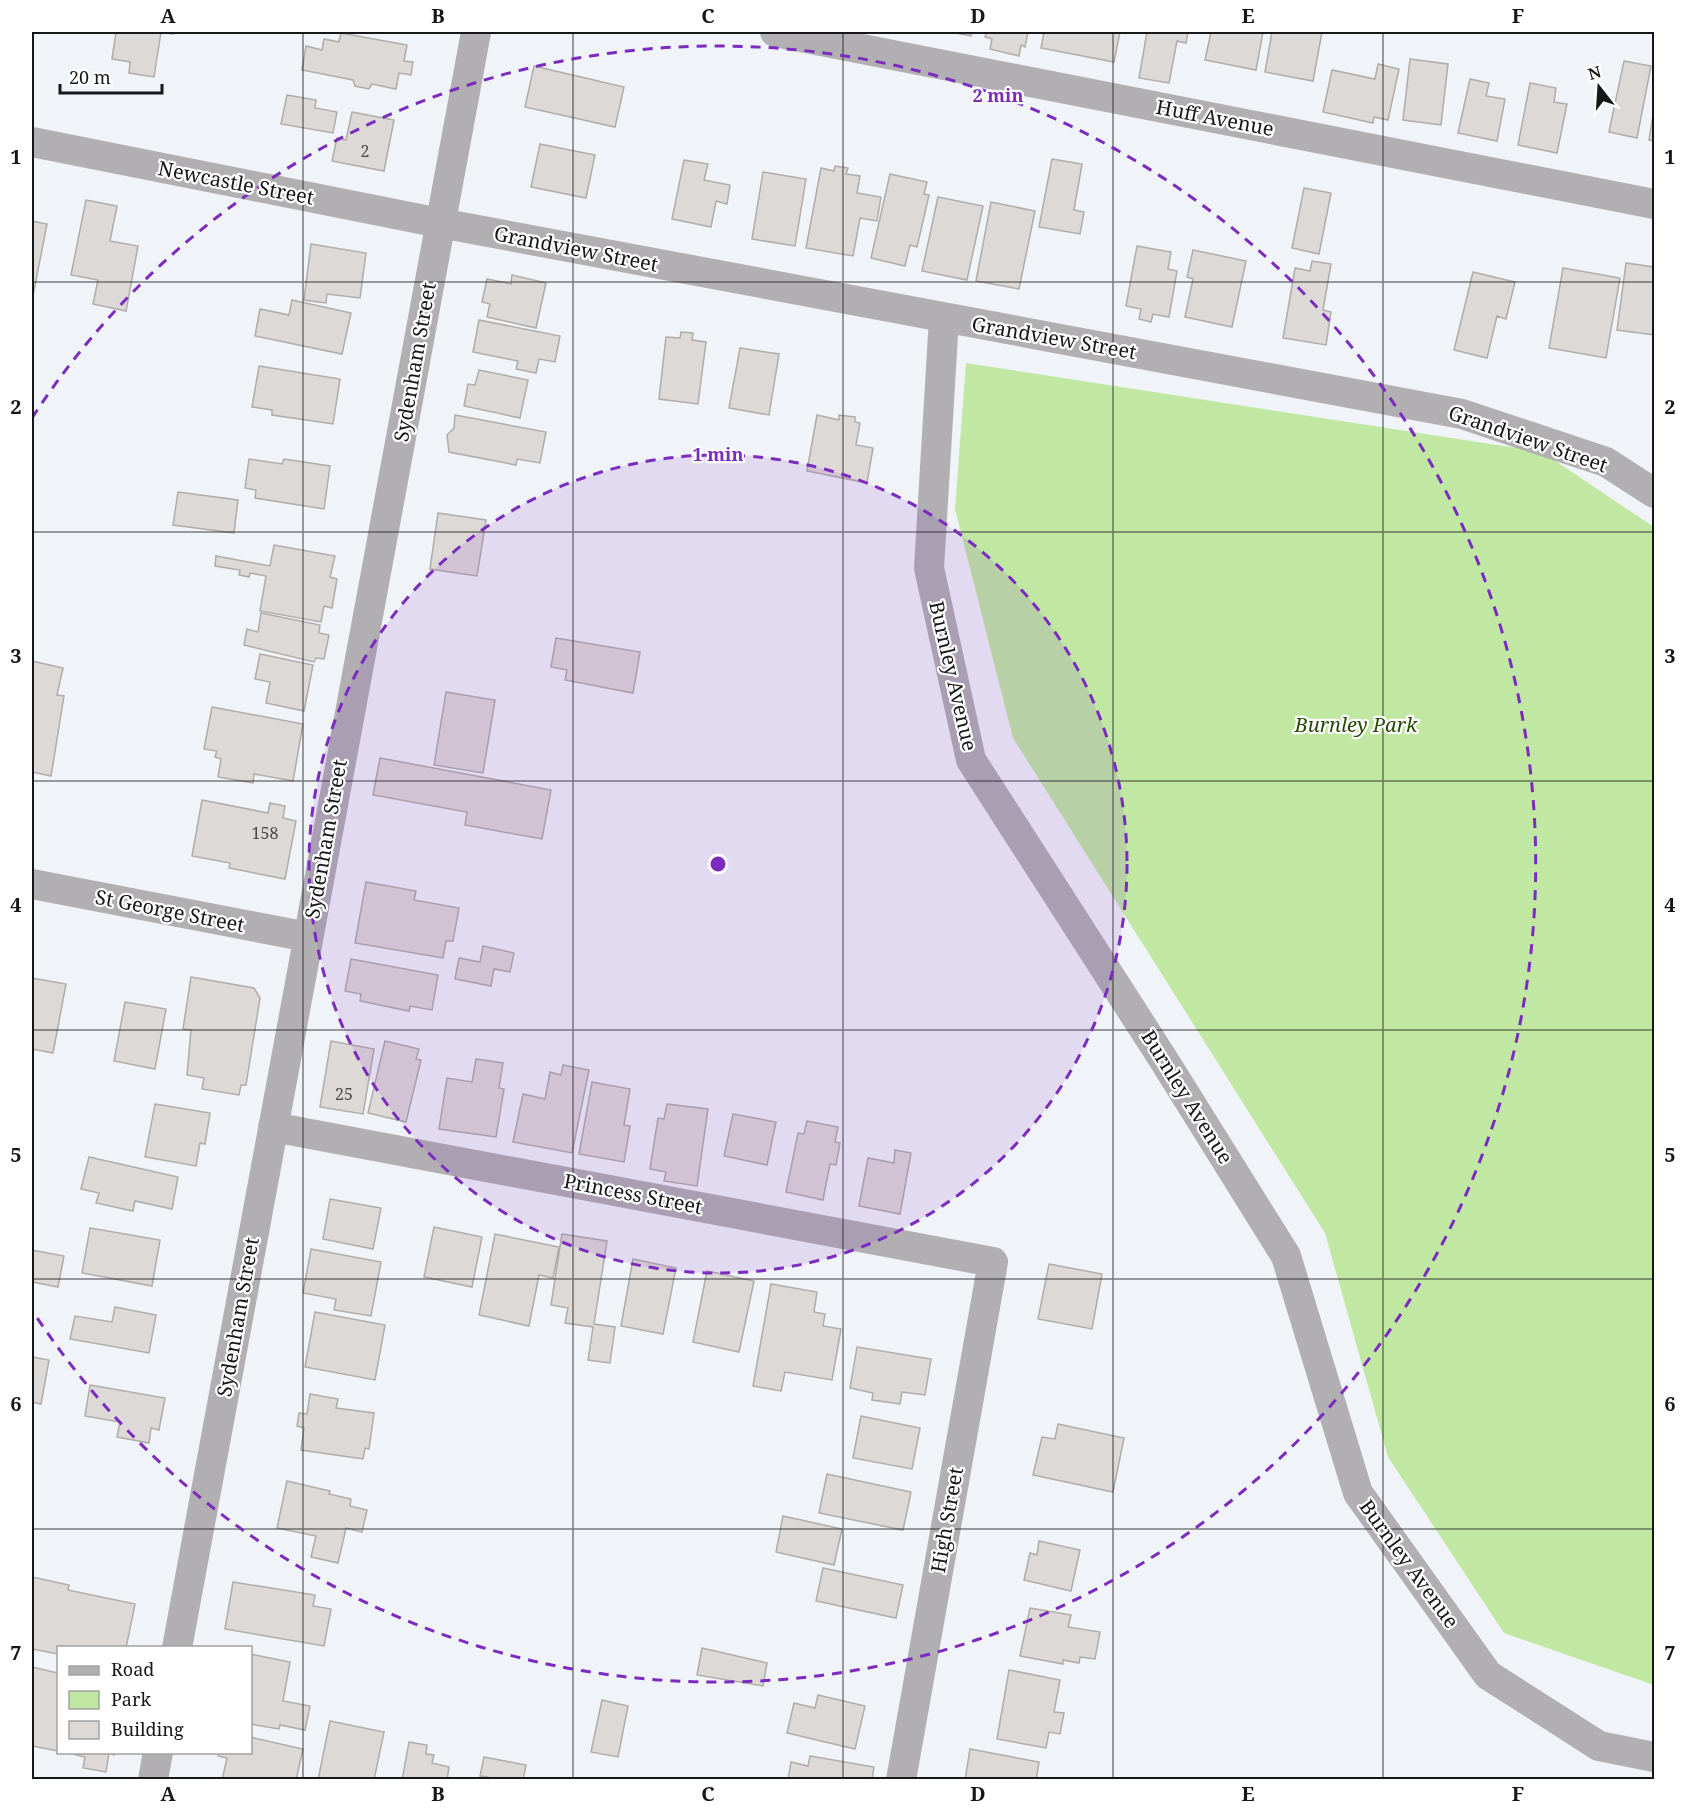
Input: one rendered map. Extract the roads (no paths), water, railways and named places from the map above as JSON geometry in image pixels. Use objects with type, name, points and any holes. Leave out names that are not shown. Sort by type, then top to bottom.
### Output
[{"type":"street","name":"Sydenham Street","points":[[177,1646],[476,32]]},
{"type":"street","name":"Huff Avenue","points":[[775,32],[1654,204]]},
{"type":"street","name":"Newcastle Street","points":[[32,142],[440,224]]},
{"type":"street","name":"Grandview Street","points":[[440,224],[1462,414],[1606,462],[1654,493]]},
{"type":"street","name":"Burnley Avenue","points":[[944,318],[929,568],[972,760],[1286,1256],[1358,1493],[1488,1675],[1599,1746],[1654,1757]]},
{"type":"street","name":"St George Street","points":[[32,884],[308,937]]},
{"type":"street","name":"Princess Street","points":[[273,1127],[993,1262]]},
{"type":"street","name":"High Street","points":[[901,1779],[993,1262]]},
{"type":"street","points":[[153,1779],[158,1754]]},
{"type":"park label","name":"Burnley Park","points":[[1356,725]]}]
